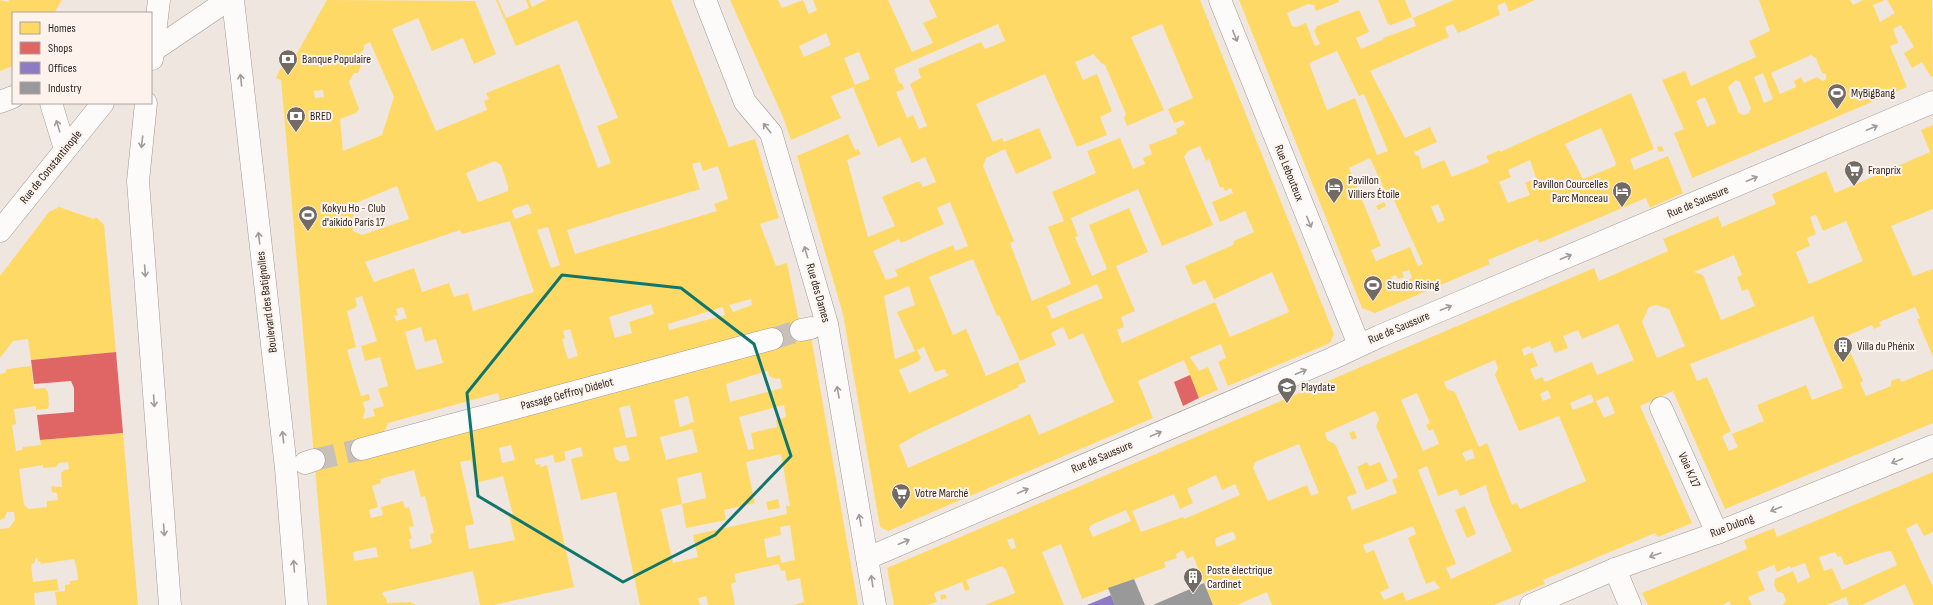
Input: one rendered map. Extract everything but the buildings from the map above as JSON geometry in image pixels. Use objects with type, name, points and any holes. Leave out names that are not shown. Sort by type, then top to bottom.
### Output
[{"type":"street","points":[[152,47],[159,0]]},
{"type":"street","points":[[152,53],[228,0]]},
{"type":"street","name":"Boulevard des Batignolles","points":[[233,0],[286,468],[297,605]]},
{"type":"street","name":"Rue des Dames","points":[[705,0],[746,102],[771,133],[827,324],[875,605]]},
{"type":"street","name":"Rue Lebouteux","points":[[1220,0],[1358,345]]},
{"type":"street","points":[[0,102],[12,97]]},
{"type":"street","name":"Rue de Saussure","points":[[868,558],[1331,359],[1358,345],[1933,102]]},
{"type":"street","points":[[51,104],[65,149]]},
{"type":"street","name":"Rue de Constantinople","points":[[0,231],[102,104]]},
{"type":"street","points":[[146,104],[138,181],[170,605]]},
{"type":"street","name":"Passage Geffroy Didelot","points":[[362,449],[772,338]]},
{"type":"street","name":"Voie K/17","points":[[1661,408],[1717,533]]},
{"type":"street","name":"Rue Dulong","points":[[1531,605],[1615,569],[1717,533],[1933,446]]},
{"type":"street","points":[[1615,569],[1630,605]]},
{"type":"highlighted area","points":[[562,275],[681,288],[754,344],[791,456],[715,535],[623,582],[478,496],[467,393]]},
{"type":"tunnel","points":[[772,339],[801,330]]},
{"type":"tunnel","points":[[314,460],[362,449]]},
{"type":"place","name":"Banque Populaire","points":[[288,76]]},
{"type":"place","name":"MyBigBang","points":[[1837,110]]},
{"type":"place","name":"BRED","points":[[296,133]]},
{"type":"place","name":"Franprix","points":[[1854,187]]},
{"type":"place","name":"Pavillon Villiers Étoile","points":[[1334,204]]},
{"type":"place","name":"Pavillon Courcelles Parc Monceau","points":[[1622,208]]},
{"type":"place","name":"Kokyu Ho - Club d'aikido Paris 17","points":[[308,232]]},
{"type":"place","name":"Studio Rising","points":[[1373,302]]},
{"type":"place","name":"Villa du Phénix","points":[[1843,363]]},
{"type":"place","name":"Playdate","points":[[1287,404]]},
{"type":"place","name":"Votre Marché","points":[[901,510]]},
{"type":"place","name":"Poste électrique Cardinet","points":[[1193,594]]}]
